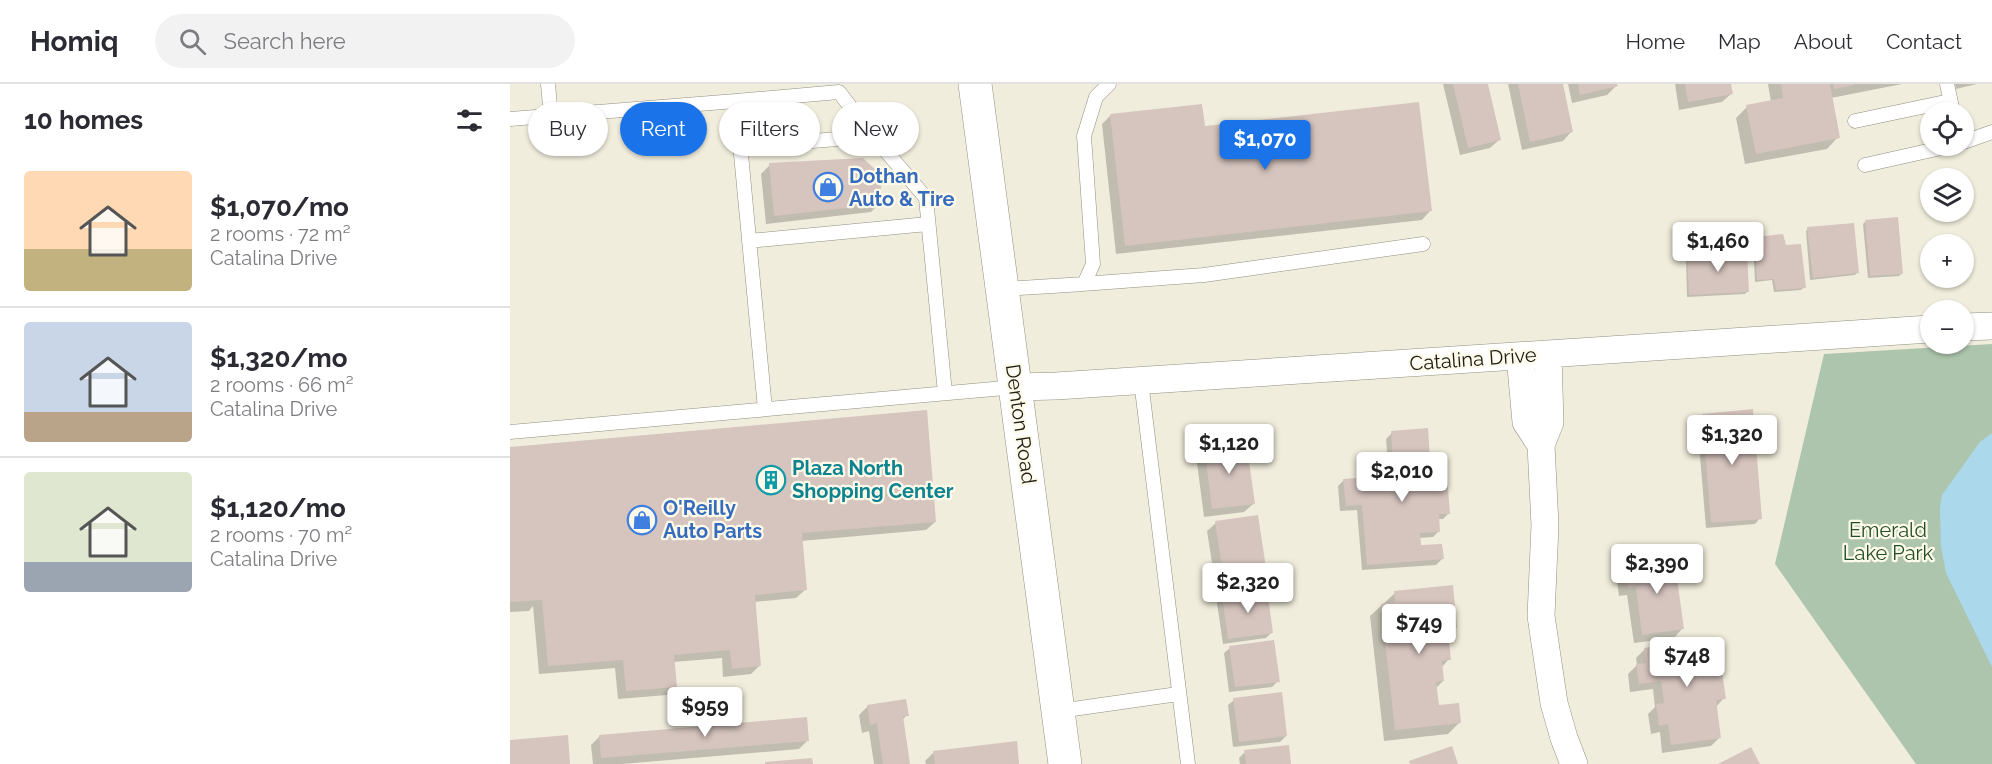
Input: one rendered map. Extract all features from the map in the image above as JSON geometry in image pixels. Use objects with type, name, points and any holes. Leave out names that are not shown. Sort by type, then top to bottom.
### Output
[{"type":"street","name":"Denton Road","points":[[975,84],[1065,764]]},
{"type":"street","points":[[1974,327],[1992,326]]},
{"type":"street","name":"Catalina Drive","points":[[1016,387],[1920,331]]},
{"type":"street","points":[[1548,354],[1550,422],[1541,445],[1545,525],[1541,616],[1554,704],[1574,764]]},
{"type":"street","points":[[1520,356],[1526,422],[1541,445]]},
{"type":"lane","points":[[548,84],[550,102]]},
{"type":"lane","points":[[1082,284],[1093,264],[1084,136],[1096,97],[1109,84]]},
{"type":"lane","points":[[1947,84],[1951,102]]},
{"type":"lane","points":[[608,112],[839,92],[847,102]]},
{"type":"lane","points":[[1855,121],[1920,112]]},
{"type":"lane","points":[[510,120],[528,119]]},
{"type":"lane","points":[[1974,138],[1992,132]]},
{"type":"lane","points":[[1865,165],[1920,153]]},
{"type":"lane","points":[[741,156],[765,409]]},
{"type":"lane","points":[[890,156],[926,198],[945,393]]},
{"type":"lane","points":[[749,241],[928,224]]},
{"type":"lane","points":[[1002,289],[1204,275],[1423,244]]},
{"type":"lane","points":[[1141,381],[1188,764]]},
{"type":"lane","points":[[510,432],[1016,387]]},
{"type":"lane","points":[[1059,711],[1178,694]]},
{"type":"green space","name":"Emerald Lake Park","points":[[1992,344],[1992,764],[1916,764],[1775,564],[1824,354],[1920,348],[1920,354],[1974,354],[1974,345]]},
{"type":"water","points":[[1992,433],[1992,667],[1946,573],[1941,547],[1940,508],[1942,495],[1980,442]]},
{"type":"building","points":[[1453,84],[1488,84],[1501,140],[1468,148]]},
{"type":"building","points":[[1518,84],[1563,84],[1573,132],[1530,142]]},
{"type":"building","points":[[1578,84],[1617,84],[1618,86],[1580,95]]},
{"type":"building","points":[[1685,84],[1731,84],[1733,94],[1688,102]]},
{"type":"building","points":[[1781,84],[1830,84],[1840,138],[1756,154],[1746,105],[1783,98]]},
{"type":"building","points":[[1833,84],[1854,84],[1854,85],[1834,89]]},
{"type":"building","points":[[1419,102],[1432,211],[1125,246],[1110,114],[1202,104],[1205,126]]},
{"type":"building","points":[[863,158],[880,174],[882,204],[774,216],[769,163]]},
{"type":"building","points":[[1898,217],[1903,274],[1870,276],[1865,220]]},
{"type":"building","points":[[1854,223],[1859,273],[1813,278],[1807,227]]},
{"type":"building","points":[[1783,234],[1786,245],[1801,244],[1806,288],[1776,290],[1774,279],[1757,280],[1755,237]]},
{"type":"building","points":[[1747,251],[1749,292],[1689,295],[1687,254]]},
{"type":"building","points":[[1753,409],[1762,519],[1711,523],[1702,414]]},
{"type":"building","name":"O'Reilly Auto Parts","points":[[927,410],[936,522],[802,533],[807,590],[755,595],[761,666],[732,669],[730,650],[674,655],[677,687],[626,691],[623,660],[548,666],[542,600],[510,602],[510,447]]},
{"type":"building","points":[[1428,428],[1431,477],[1447,476],[1450,514],[1439,514],[1440,532],[1420,533],[1421,545],[1442,544],[1444,559],[1367,565],[1362,505],[1346,506],[1343,479],[1394,475],[1391,431]]},
{"type":"building","points":[[1246,440],[1255,504],[1212,509],[1204,445]]},
{"type":"building","points":[[1258,515],[1268,581],[1225,587],[1215,521]]},
{"type":"building","points":[[1674,557],[1684,629],[1642,635],[1636,587],[1628,588],[1625,564]]},
{"type":"building","points":[[1453,585],[1457,628],[1432,630],[1434,642],[1449,640],[1451,660],[1442,661],[1444,681],[1436,682],[1439,705],[1459,703],[1461,723],[1395,730],[1381,604],[1395,602],[1394,591]]},
{"type":"building","points":[[1267,589],[1273,633],[1228,639],[1222,595]]},
{"type":"building","points":[[1717,638],[1726,699],[1716,700],[1721,738],[1671,745],[1668,724],[1659,726],[1656,704],[1664,703],[1661,681],[1639,684],[1636,664],[1646,663],[1644,648]]},
{"type":"building","points":[[1274,640],[1280,682],[1235,687],[1229,646]]},
{"type":"building","points":[[1282,692],[1287,736],[1239,742],[1233,698]]},
{"type":"building","points":[[906,699],[909,716],[903,716],[910,764],[883,764],[877,723],[870,725],[867,705]]},
{"type":"building","points":[[807,717],[809,741],[601,758],[599,735]]},
{"type":"building","points":[[568,735],[570,764],[510,764],[510,740]]},
{"type":"building","points":[[1017,741],[1019,764],[935,764],[933,751]]},
{"type":"building","points":[[1289,745],[1291,764],[1246,764],[1244,750]]},
{"type":"building","points":[[1452,746],[1458,764],[1410,764],[1409,761]]},
{"type":"building","points":[[1751,747],[1760,764],[1718,764]]},
{"type":"building","points":[[812,758],[813,764],[765,764],[765,762]]},
{"type":"place","name":"Dothan Auto & Tire","points":[[828,187]]},
{"type":"place","name":"Plaza North Shopping Center","points":[[771,480]]},
{"type":"place","name":"O'Reilly Auto Parts","points":[[642,520]]}]
